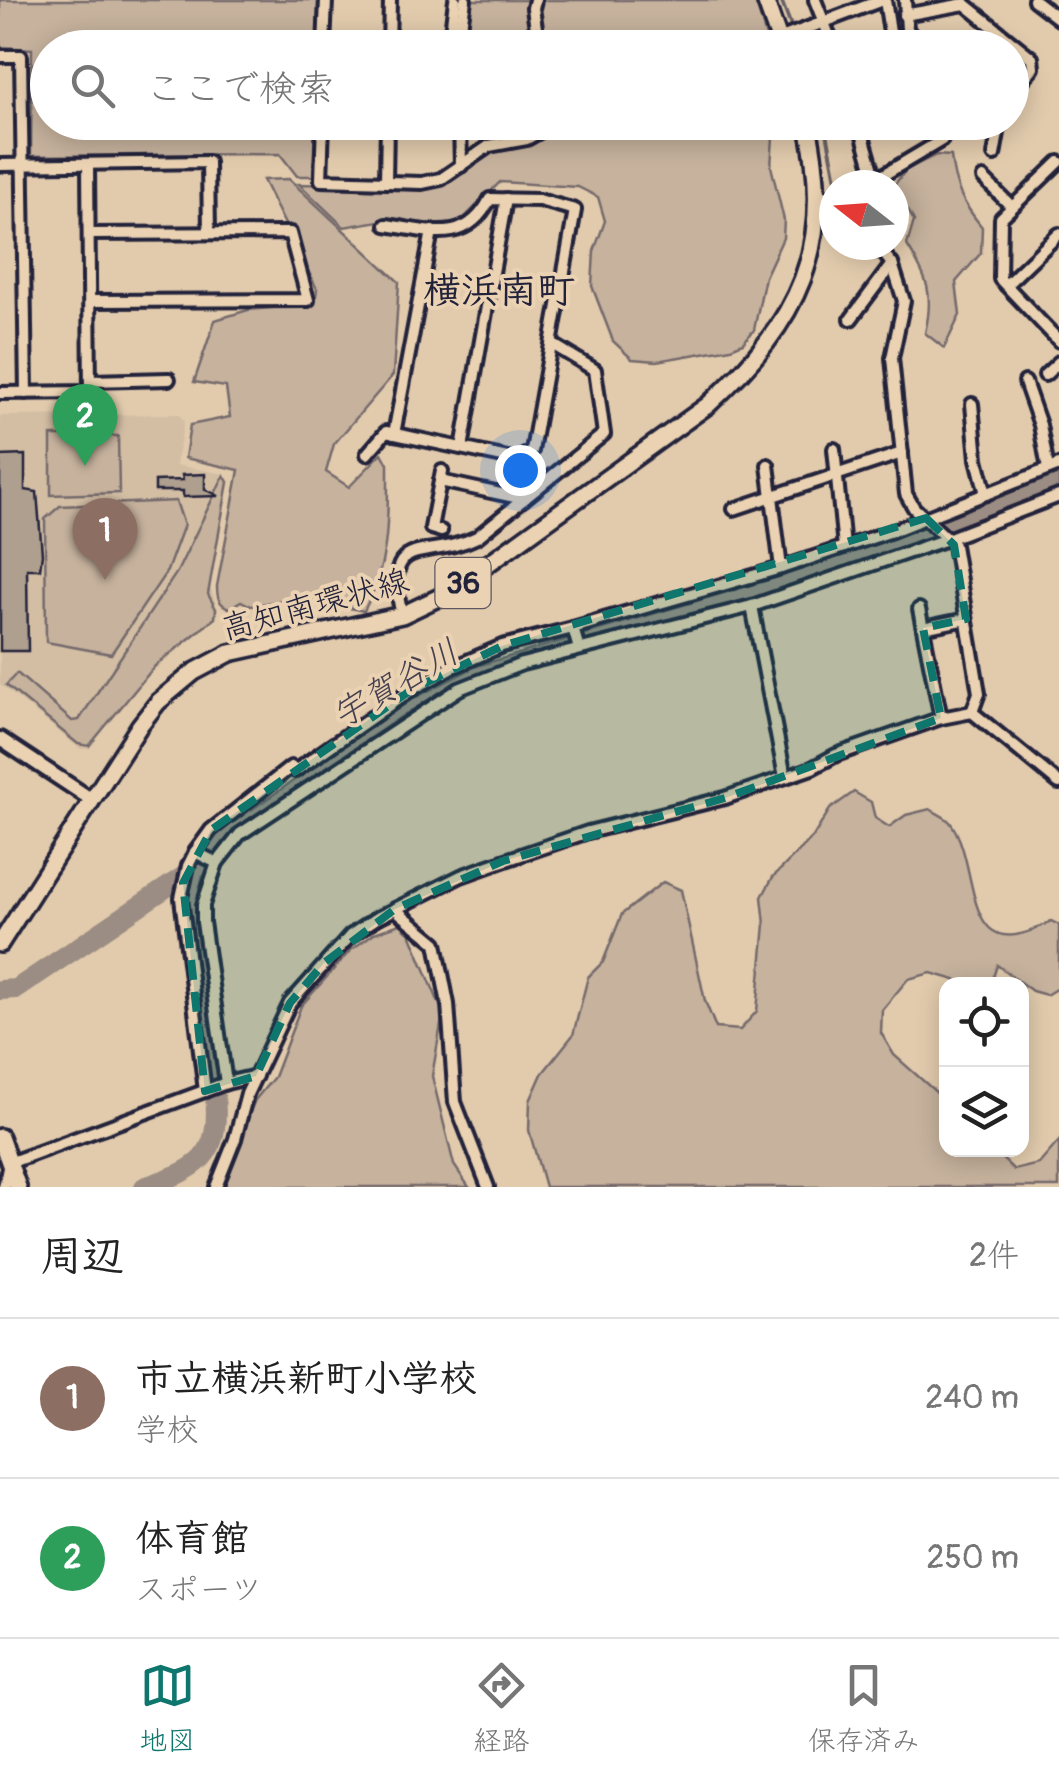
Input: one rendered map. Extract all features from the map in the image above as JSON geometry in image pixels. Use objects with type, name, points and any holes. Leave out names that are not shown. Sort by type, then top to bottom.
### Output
[{"type":"main road","points":[[765,0],[776,30]]},
{"type":"main road","name":"高知南環状線","points":[[0,944],[158,702],[204,665],[257,646],[402,615],[446,594],[708,405],[745,371],[769,343],[802,284],[815,236],[818,193],[811,140]]},
{"type":"main road","points":[[0,1136],[18,1187]]},
{"type":"street","points":[[325,30],[326,0]]},
{"type":"street","points":[[389,30],[390,0]]},
{"type":"street","points":[[454,30],[455,0]]},
{"type":"street","points":[[458,30],[465,0]]},
{"type":"street","points":[[535,0],[536,30]]},
{"type":"street","points":[[815,0],[826,30]]},
{"type":"street","points":[[807,30],[884,0],[890,30]]},
{"type":"street","points":[[904,0],[908,30]]},
{"type":"street","points":[[1034,0],[1059,19]]},
{"type":"street","points":[[904,16],[965,4],[997,30]]},
{"type":"street","points":[[0,56],[20,56],[26,393]]},
{"type":"street","points":[[322,140],[321,180],[422,183],[441,179],[489,146],[521,140]]},
{"type":"street","points":[[386,182],[387,140]]},
{"type":"street","points":[[460,140],[461,166]]},
{"type":"street","points":[[864,140],[873,170]]},
{"type":"street","points":[[896,170],[942,140]]},
{"type":"street","points":[[994,155],[997,140]]},
{"type":"street","points":[[0,166],[208,162],[210,233]]},
{"type":"street","points":[[1057,336],[1000,279],[1001,218],[1059,162]]},
{"type":"street","points":[[0,394],[90,392],[88,165]]},
{"type":"street","points":[[984,178],[1012,207]]},
{"type":"street","points":[[368,454],[386,432],[517,460],[532,451],[576,210],[540,200],[490,199],[477,220],[452,232],[386,225]]},
{"type":"street","points":[[462,448],[506,199]]},
{"type":"street","points":[[394,434],[432,231]]},
{"type":"street","points":[[89,234],[290,233],[308,300],[90,301]]},
{"type":"street","points":[[1006,285],[1059,234]]},
{"type":"street","points":[[889,260],[904,301],[892,358],[906,494],[914,508],[954,545],[979,693],[972,712]]},
{"type":"street","points":[[851,318],[892,264]]},
{"type":"street","points":[[402,615],[395,576],[406,557],[417,550],[464,544],[477,537],[604,434],[595,370],[552,344]]},
{"type":"street","points":[[1044,375],[1059,362]]},
{"type":"street","points":[[90,381],[170,379]]},
{"type":"street","points":[[208,1090],[181,898],[188,866],[211,830],[257,797],[262,788],[291,768],[295,771],[412,690],[502,646],[574,629],[781,568],[927,519],[1054,467],[1025,382]]},
{"type":"street","points":[[972,404],[977,459],[986,494]]},
{"type":"street","points":[[834,449],[844,547]]},
{"type":"street","points":[[734,509],[902,453]]},
{"type":"street","points":[[768,465],[781,568]]},
{"type":"street","points":[[441,531],[431,528],[441,476],[524,499]]},
{"type":"street","points":[[224,1084],[203,905],[214,862],[240,834],[459,690],[522,664],[752,606],[1059,496]]},
{"type":"street","points":[[752,606],[786,778]]},
{"type":"street","points":[[919,609],[941,718]]},
{"type":"street","points":[[923,628],[966,619]]},
{"type":"street","points":[[574,629],[578,648]]},
{"type":"street","points":[[216,1187],[236,1139],[240,1113],[290,1003],[350,936],[461,876],[588,832],[725,798],[941,718],[972,712]]},
{"type":"street","points":[[972,712],[1059,783]]},
{"type":"street","points":[[0,739],[92,800]]},
{"type":"street","points":[[197,853],[214,862]]},
{"type":"street","points":[[395,909],[436,943],[448,1004],[455,1102],[488,1187]]},
{"type":"street","points":[[4,1187],[10,1162],[224,1084],[256,1076]]},
{"type":"highlighted area","points":[[926,518],[954,545],[966,619],[923,628],[941,718],[725,798],[503,861],[395,909],[324,963],[290,1003],[256,1076],[205,1091],[183,883],[211,830],[411,690],[502,646]]},
{"type":"shaded area","points":[[0,0],[318,0],[317,30],[30,30],[30,49],[0,47]]},
{"type":"shaded area","points":[[470,0],[532,0],[535,30],[466,30]]},
{"type":"shaded area","points":[[538,0],[755,0],[764,30],[538,30],[535,8]]},
{"type":"shaded area","points":[[31,140],[314,140],[313,176],[297,176],[280,154],[31,156]]},
{"type":"shaded area","points":[[531,140],[773,140],[771,166],[784,220],[783,238],[765,277],[754,330],[743,343],[657,361],[632,359],[613,341],[592,286],[594,251],[605,221],[598,197],[578,187],[500,182],[459,223],[440,225],[391,219],[344,227],[299,184],[422,187],[491,148]]},
{"type":"shaded area","points":[[936,155],[951,156],[961,194],[982,227],[981,253],[956,282],[960,315],[944,348],[925,333],[927,287],[909,249],[914,221],[909,212],[907,169]]},
{"type":"shaded area","points":[[289,179],[399,282],[393,375],[334,444],[326,472],[349,487],[382,453],[388,464],[383,558],[364,611],[299,597],[251,606],[241,601],[229,608],[222,604],[217,586],[239,470],[185,458],[190,425],[230,417],[226,387],[194,382],[215,320],[248,310],[315,304],[317,289],[263,180]]},
{"type":"shaded area","points":[[179,414],[184,421],[176,465],[225,474],[230,482],[210,585],[218,609],[216,618],[142,681],[89,749],[80,749],[0,684],[0,416]]},
{"type":"shaded area","points":[[51,436],[118,436],[119,493],[51,495]]},
{"type":"shaded area","points":[[1059,474],[1059,489],[855,566],[783,590],[480,674],[405,714],[245,822],[213,855],[200,888],[198,906],[200,947],[219,1071],[222,1123],[214,1120],[188,916],[188,894],[193,880],[187,879],[204,847],[219,832],[407,702],[477,666],[778,577]]},
{"type":"shaded area","points":[[224,475],[228,482],[208,594],[216,609],[215,618],[155,666],[89,746],[78,744],[6,685],[17,673],[72,721],[79,720],[177,572]]},
{"type":"shaded area","points":[[176,501],[184,525],[167,571],[111,654],[46,642],[45,519],[60,506]]},
{"type":"shaded area","points":[[854,792],[871,802],[875,818],[889,827],[906,815],[930,809],[948,820],[960,841],[986,925],[1000,934],[1021,934],[1051,921],[1059,925],[1059,987],[1046,995],[1029,989],[1029,977],[1013,977],[997,965],[993,977],[945,977],[931,973],[908,979],[882,1010],[881,1033],[894,1055],[939,1095],[939,1157],[1000,1157],[1014,1170],[1039,1164],[1059,1141],[1059,1187],[545,1187],[529,1130],[530,1101],[542,1074],[573,1035],[588,977],[603,962],[622,914],[663,882],[681,890],[705,1001],[716,1028],[740,1030],[757,1011],[765,924],[762,897],[773,877],[813,837],[830,809]]},
{"type":"shaded area","points":[[400,924],[410,933],[443,1013],[432,1076],[454,1165],[469,1187],[221,1187],[255,1100],[274,1077],[301,1006],[351,950],[374,933]]},
{"type":"building","points":[[25,455],[25,490],[37,492],[42,554],[40,569],[27,569],[28,651],[0,651],[0,456]]},
{"type":"building","points":[[205,474],[205,489],[219,496],[183,497],[183,491],[155,491],[155,481]]},
{"type":"waterway","points":[[781,0],[791,26]]},
{"type":"waterway","points":[[828,140],[834,170]]},
{"type":"waterway","points":[[0,990],[16,989],[200,865]]},
{"type":"waterway","name":"宇賀谷川","points":[[144,1187],[179,1174],[202,1158],[214,1134],[215,1096]]},
{"type":"place","name":"体育館","points":[[85,466]]},
{"type":"place","name":"市立横浜新町小学校","points":[[105,580]]},
{"type":"district","name":"横浜南町","points":[[499,290]]}]
